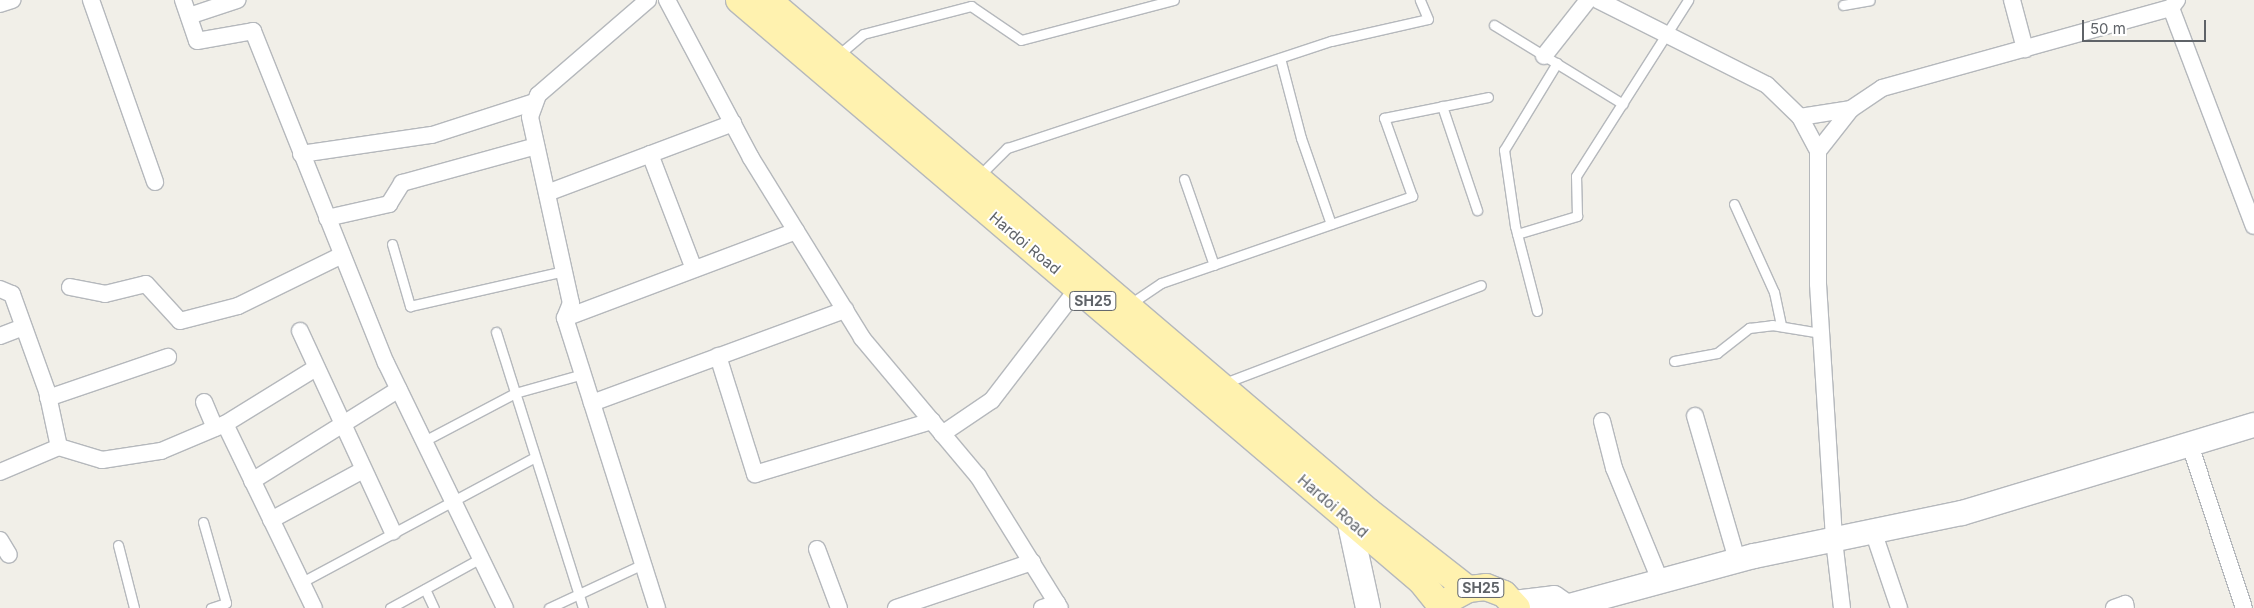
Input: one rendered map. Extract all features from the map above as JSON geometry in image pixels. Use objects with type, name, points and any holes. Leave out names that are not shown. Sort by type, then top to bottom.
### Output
[{"type":"main road","name":"Hardoi Road","points":[[739,0],[1078,288],[1121,313],[1220,385],[1355,512],[1443,608]]},
{"type":"main road","name":"Hardoi Road","points":[[768,0],[977,178],[1121,313],[1355,512],[1468,589]]},
{"type":"main road","name":"SH25","points":[[1443,608],[1468,589],[1486,587],[1516,606]]},
{"type":"street","points":[[0,4],[12,0]]},
{"type":"street","points":[[91,0],[154,182]]},
{"type":"street","points":[[237,0],[186,8],[197,41],[253,32],[326,218],[399,389],[505,608]]},
{"type":"street","points":[[301,154],[432,135],[536,102],[648,0]]},
{"type":"street","points":[[668,0],[732,123],[862,338],[978,476],[1032,562],[1053,606]]},
{"type":"street","points":[[1550,59],[1588,0]]},
{"type":"street","points":[[2012,0],[2025,49]]},
{"type":"street","points":[[1603,1],[1666,37],[1767,85],[1800,117],[1818,151],[1821,332],[1834,540],[1842,608]]},
{"type":"street","points":[[1818,151],[1851,109],[1882,88],[2025,49],[2174,4],[2254,226]]},
{"type":"street","points":[[536,102],[530,117],[571,303],[565,318],[657,608]]},
{"type":"street","points":[[1800,117],[1851,109]]},
{"type":"street","points":[[546,193],[732,123]]},
{"type":"street","points":[[326,218],[389,204],[402,183],[536,146]]},
{"type":"street","points":[[650,154],[694,269]]},
{"type":"street","points":[[565,318],[796,231]]},
{"type":"street","points":[[70,287],[105,294],[146,284],[180,321],[238,306],[342,255]]},
{"type":"street","points":[[942,434],[992,400],[1078,288]]},
{"type":"street","points":[[0,290],[12,294],[48,398],[59,447]]},
{"type":"street","points":[[592,403],[845,310]]},
{"type":"street","points":[[0,336],[23,327]]},
{"type":"street","points":[[300,331],[314,369],[393,532]]},
{"type":"street","points":[[718,356],[755,474],[932,421]]},
{"type":"street","points":[[48,398],[168,357]]},
{"type":"street","points":[[0,472],[59,447],[102,460],[161,452],[220,426],[314,369]]},
{"type":"street","points":[[252,481],[399,389]]},
{"type":"street","points":[[204,402],[252,481],[314,608]]},
{"type":"street","points":[[1695,416],[1736,560]]},
{"type":"street","points":[[1602,421],[1614,468],[1660,580]]},
{"type":"street","points":[[1516,606],[1554,598],[1563,606],[1736,560],[1962,513],[2254,426]]},
{"type":"street","points":[[2190,445],[2244,608]]},
{"type":"street","points":[[271,520],[363,470]]},
{"type":"street","points":[[1355,512],[1368,608]]},
{"type":"street","points":[[1873,531],[1899,608]]},
{"type":"street","points":[[0,540],[9,555]]},
{"type":"street","points":[[817,549],[839,608]]},
{"type":"street","points":[[896,608],[1032,562]]},
{"type":"street","points":[[2114,608],[2125,604],[2126,608]]},
{"type":"lane","points":[[835,57],[864,34],[971,6],[1022,40],[1174,0]]},
{"type":"lane","points":[[977,178],[1007,148],[1280,58],[1428,19],[1420,0]]},
{"type":"lane","points":[[1517,234],[1577,216],[1576,176],[1688,0]]},
{"type":"lane","points":[[1843,5],[1870,0]]},
{"type":"lane","points":[[1494,25],[1623,104]]},
{"type":"lane","points":[[1280,58],[1301,138],[1331,224]]},
{"type":"lane","points":[[1537,311],[1517,234],[1504,150],[1550,59]]},
{"type":"lane","points":[[1121,313],[1161,283],[1412,196],[1384,118],[1488,97]]},
{"type":"lane","points":[[1442,106],[1477,210]]},
{"type":"lane","points":[[1184,179],[1214,265]]},
{"type":"lane","points":[[1734,204],[1774,292],[1780,326]]},
{"type":"lane","points":[[392,244],[410,306],[564,271]]},
{"type":"lane","points":[[1220,385],[1481,285]]},
{"type":"lane","points":[[1674,361],[1717,353],[1749,328],[1780,326],[1821,332]]},
{"type":"lane","points":[[496,332],[583,608]]},
{"type":"lane","points":[[424,441],[515,393],[583,374]]},
{"type":"lane","points":[[302,582],[535,457]]},
{"type":"lane","points":[[203,522],[226,603],[211,608]]},
{"type":"lane","points":[[118,545],[134,608]]},
{"type":"lane","points":[[390,608],[481,558]]},
{"type":"lane","points":[[549,608],[643,564]]},
{"type":"lane","points":[[425,589],[434,608]]}]
